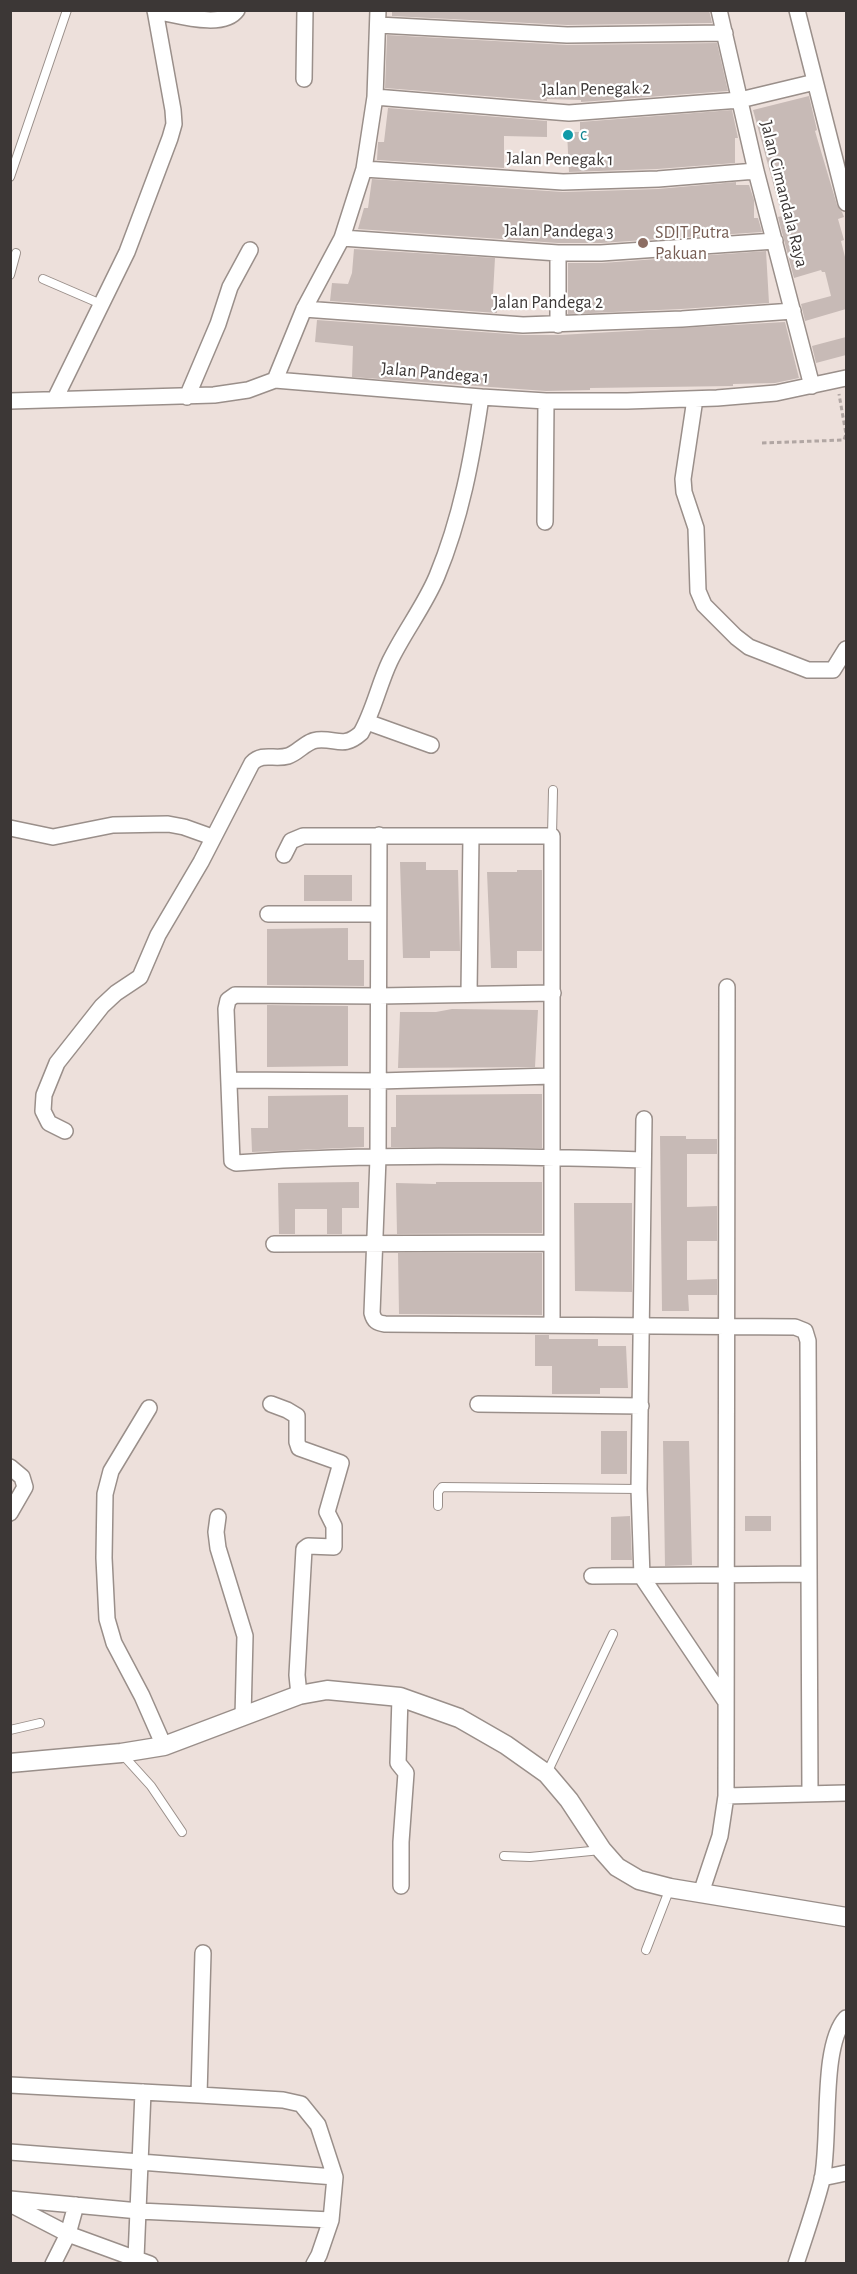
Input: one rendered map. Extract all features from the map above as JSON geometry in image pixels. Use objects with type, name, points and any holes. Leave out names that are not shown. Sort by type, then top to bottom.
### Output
[{"type":"street","points":[[55,399],[127,252],[174,124],[155,11],[208,21],[222,20],[237,10]]},
{"type":"street","points":[[304,79],[305,10]]},
{"type":"street","name":"Jalan Cimandala Raya","points":[[718,10],[756,171],[813,386]]},
{"type":"street","points":[[797,10],[846,203]]},
{"type":"street","points":[[275,380],[304,309],[342,238],[364,169],[375,97],[378,18],[567,34],[725,33]]},
{"type":"street","name":"Jalan Penegak 2","points":[[375,97],[569,112],[740,100],[815,82]]},
{"type":"street","name":"Jalan Penegak 1","points":[[364,169],[563,182],[658,179],[756,171]]},
{"type":"street","name":"Jalan Pandega 3","points":[[342,238],[558,253],[602,253],[775,241]]},
{"type":"street","points":[[187,396],[218,324],[230,287],[250,250]]},
{"type":"street","points":[[558,253],[558,325]]},
{"type":"street","name":"Jalan Pandega 2","points":[[304,309],[523,325],[558,325],[793,310]]},
{"type":"street","name":"Jalan Pandega 1","points":[[10,401],[187,396],[248,390],[275,380],[546,401],[695,399],[776,393],[841,379]]},
{"type":"street","points":[[65,1131],[49,1123],[43,1111],[44,1095],[57,1063],[102,1006],[116,993],[140,978],[150,951],[201,861],[252,763],[262,756],[287,756],[316,740],[345,743],[354,740],[361,733],[384,674],[436,578],[456,526],[470,468],[481,397]]},
{"type":"street","points":[[695,399],[683,479],[684,492],[696,528],[696,577],[698,591],[704,605],[749,647],[808,670],[833,670],[846,650]]},
{"type":"street","points":[[545,522],[546,401]]},
{"type":"street","points":[[367,722],[431,745]]},
{"type":"street","points":[[10,828],[53,837],[113,825],[168,824],[184,826],[212,837]]},
{"type":"street","points":[[379,835],[377,914],[379,1080],[372,1313],[374,1319],[379,1323],[795,1327],[805,1331],[808,1341],[810,1793]]},
{"type":"street","points":[[284,855],[291,841],[303,836],[552,836],[552,1325]]},
{"type":"street","points":[[469,993],[471,836]]},
{"type":"street","points":[[268,914],[377,914]]},
{"type":"street","points":[[701,1893],[720,1836],[726,1796],[727,987]]},
{"type":"street","points":[[553,993],[379,996],[235,995],[228,999],[226,1010],[231,1159],[233,1162],[553,1157],[643,1160]]},
{"type":"street","points":[[229,1080],[379,1080],[552,1076]]},
{"type":"street","points":[[644,1119],[639,1489],[642,1577],[726,1702]]},
{"type":"street","points":[[274,1244],[551,1243]]},
{"type":"street","points":[[271,1404],[297,1416],[297,1442],[300,1448],[341,1463],[327,1512],[334,1526],[334,1547],[308,1546],[304,1549],[297,1675],[300,1695]]},
{"type":"street","points":[[478,1404],[641,1406]]},
{"type":"street","points":[[149,1408],[111,1471],[105,1494],[104,1558],[107,1619],[114,1643],[142,1696],[164,1746]]},
{"type":"street","points":[[10,1467],[22,1477],[25,1486],[10,1513]]},
{"type":"street","points":[[218,1517],[216,1532],[218,1548],[245,1636],[243,1717]]},
{"type":"street","points":[[592,1576],[808,1574]]},
{"type":"street","points":[[10,1763],[121,1753],[164,1746],[300,1695],[327,1690],[400,1697],[459,1718],[506,1745],[547,1774],[569,1800],[602,1850],[617,1867],[631,1875],[669,1888],[846,1917]]},
{"type":"street","points":[[400,1697],[398,1762],[406,1773],[401,1842],[401,1886]]},
{"type":"street","points":[[726,1796],[846,1793]]},
{"type":"street","points":[[200,2094],[203,1953]]},
{"type":"street","points":[[796,2264],[822,2178],[832,2046],[840,2025],[846,2018]]},
{"type":"street","points":[[10,2085],[200,2094],[283,2100],[301,2104],[318,2125],[335,2177],[331,2220],[314,2264]]},
{"type":"street","points":[[10,2204],[68,2234],[145,2262],[139,2211],[143,2092]]},
{"type":"street","points":[[10,2152],[335,2177]]},
{"type":"street","points":[[822,2178],[846,2173]]},
{"type":"street","points":[[10,2199],[139,2211],[331,2220]]},
{"type":"street","points":[[53,2264],[68,2234],[76,2205]]},
{"type":"lane","points":[[10,177],[67,10]]},
{"type":"lane","points":[[10,275],[16,253]]},
{"type":"lane","points":[[43,279],[101,304]]},
{"type":"lane","points":[[552,836],[553,790]]},
{"type":"lane","points":[[438,1506],[438,1492],[442,1487],[639,1489]]},
{"type":"lane","points":[[547,1774],[613,1634]]},
{"type":"lane","points":[[10,1730],[40,1723]]},
{"type":"lane","points":[[121,1753],[151,1786],[182,1832]]},
{"type":"lane","points":[[504,1856],[530,1857],[602,1850]]},
{"type":"lane","points":[[646,1950],[669,1888]]},
{"type":"path","points":[[762,442],[844,440],[846,434],[841,379]]},
{"type":"building","points":[[392,10],[709,10],[712,23],[567,25],[392,16]]},
{"type":"building","points":[[387,35],[567,45],[717,43],[728,91],[581,102],[581,100],[547,99],[547,101],[385,88]]},
{"type":"building","points":[[809,96],[817,130],[815,131],[837,205],[844,217],[838,219],[844,240],[841,241],[846,261],[846,309],[805,321],[801,304],[831,296],[825,272],[821,270],[794,278],[778,217],[782,216],[753,110]]},
{"type":"building","points":[[388,108],[547,121],[547,137],[504,136],[504,168],[377,160],[378,142],[384,142]]},
{"type":"building","points":[[732,110],[738,138],[735,138],[735,163],[569,172],[567,132],[580,132],[580,122]]},
{"type":"building","points":[[372,179],[563,192],[658,189],[736,182],[736,185],[749,185],[754,200],[754,218],[758,218],[762,232],[601,243],[558,243],[358,229],[364,208],[368,208]]},
{"type":"building","points":[[354,249],[495,258],[493,294],[498,294],[497,313],[330,301],[332,283],[348,284],[352,273]]},
{"type":"building","points":[[766,251],[769,303],[568,314],[568,263],[602,263]]},
{"type":"building","points":[[317,320],[523,335],[560,335],[785,322],[799,378],[775,383],[733,384],[733,386],[590,388],[590,390],[546,391],[352,377],[353,346],[315,342]]},
{"type":"building","points":[[846,337],[846,355],[816,363],[812,346]]},
{"type":"building","points":[[400,862],[426,862],[426,870],[458,870],[460,951],[430,951],[430,958],[403,958]]},
{"type":"building","points":[[517,870],[542,870],[542,951],[517,951],[517,968],[491,968],[487,872],[517,872]]},
{"type":"building","points":[[304,875],[352,875],[352,901],[304,901]]},
{"type":"building","points":[[348,928],[348,960],[364,960],[364,986],[267,985],[267,929]]},
{"type":"building","points":[[267,1005],[348,1006],[348,1066],[267,1067]]},
{"type":"building","points":[[452,1009],[538,1010],[535,1067],[398,1068],[400,1012],[436,1012]]},
{"type":"building","points":[[542,1094],[542,1148],[391,1147],[391,1127],[396,1127],[396,1095]]},
{"type":"building","points":[[348,1095],[348,1127],[364,1127],[364,1147],[252,1152],[251,1128],[268,1128],[268,1096]]},
{"type":"building","points":[[660,1136],[717,1139],[717,1154],[687,1154],[687,1207],[717,1206],[717,1241],[687,1241],[687,1280],[717,1279],[717,1295],[688,1295],[689,1311],[662,1311]]},
{"type":"building","points":[[359,1182],[359,1208],[342,1208],[342,1234],[327,1234],[327,1209],[295,1209],[295,1234],[279,1234],[278,1183]]},
{"type":"building","points":[[436,1182],[542,1182],[542,1233],[397,1234],[396,1183],[436,1184]]},
{"type":"building","points":[[574,1203],[632,1203],[632,1292],[575,1291]]},
{"type":"building","points":[[398,1253],[542,1253],[542,1315],[399,1314]]},
{"type":"building","points":[[535,1335],[549,1335],[549,1339],[598,1339],[598,1346],[626,1346],[628,1388],[600,1388],[600,1394],[552,1394],[552,1366],[535,1366]]},
{"type":"building","points":[[601,1431],[627,1431],[627,1474],[601,1474]]},
{"type":"building","points":[[663,1441],[689,1441],[692,1565],[665,1566]]},
{"type":"building","points":[[630,1516],[632,1560],[611,1560],[611,1517]]},
{"type":"building","points":[[745,1516],[771,1516],[771,1531],[745,1531]]},
{"type":"place","name":"c","points":[[568,135]]},
{"type":"place","name":"SDIT Putra Pakuan","points":[[643,243]]}]
